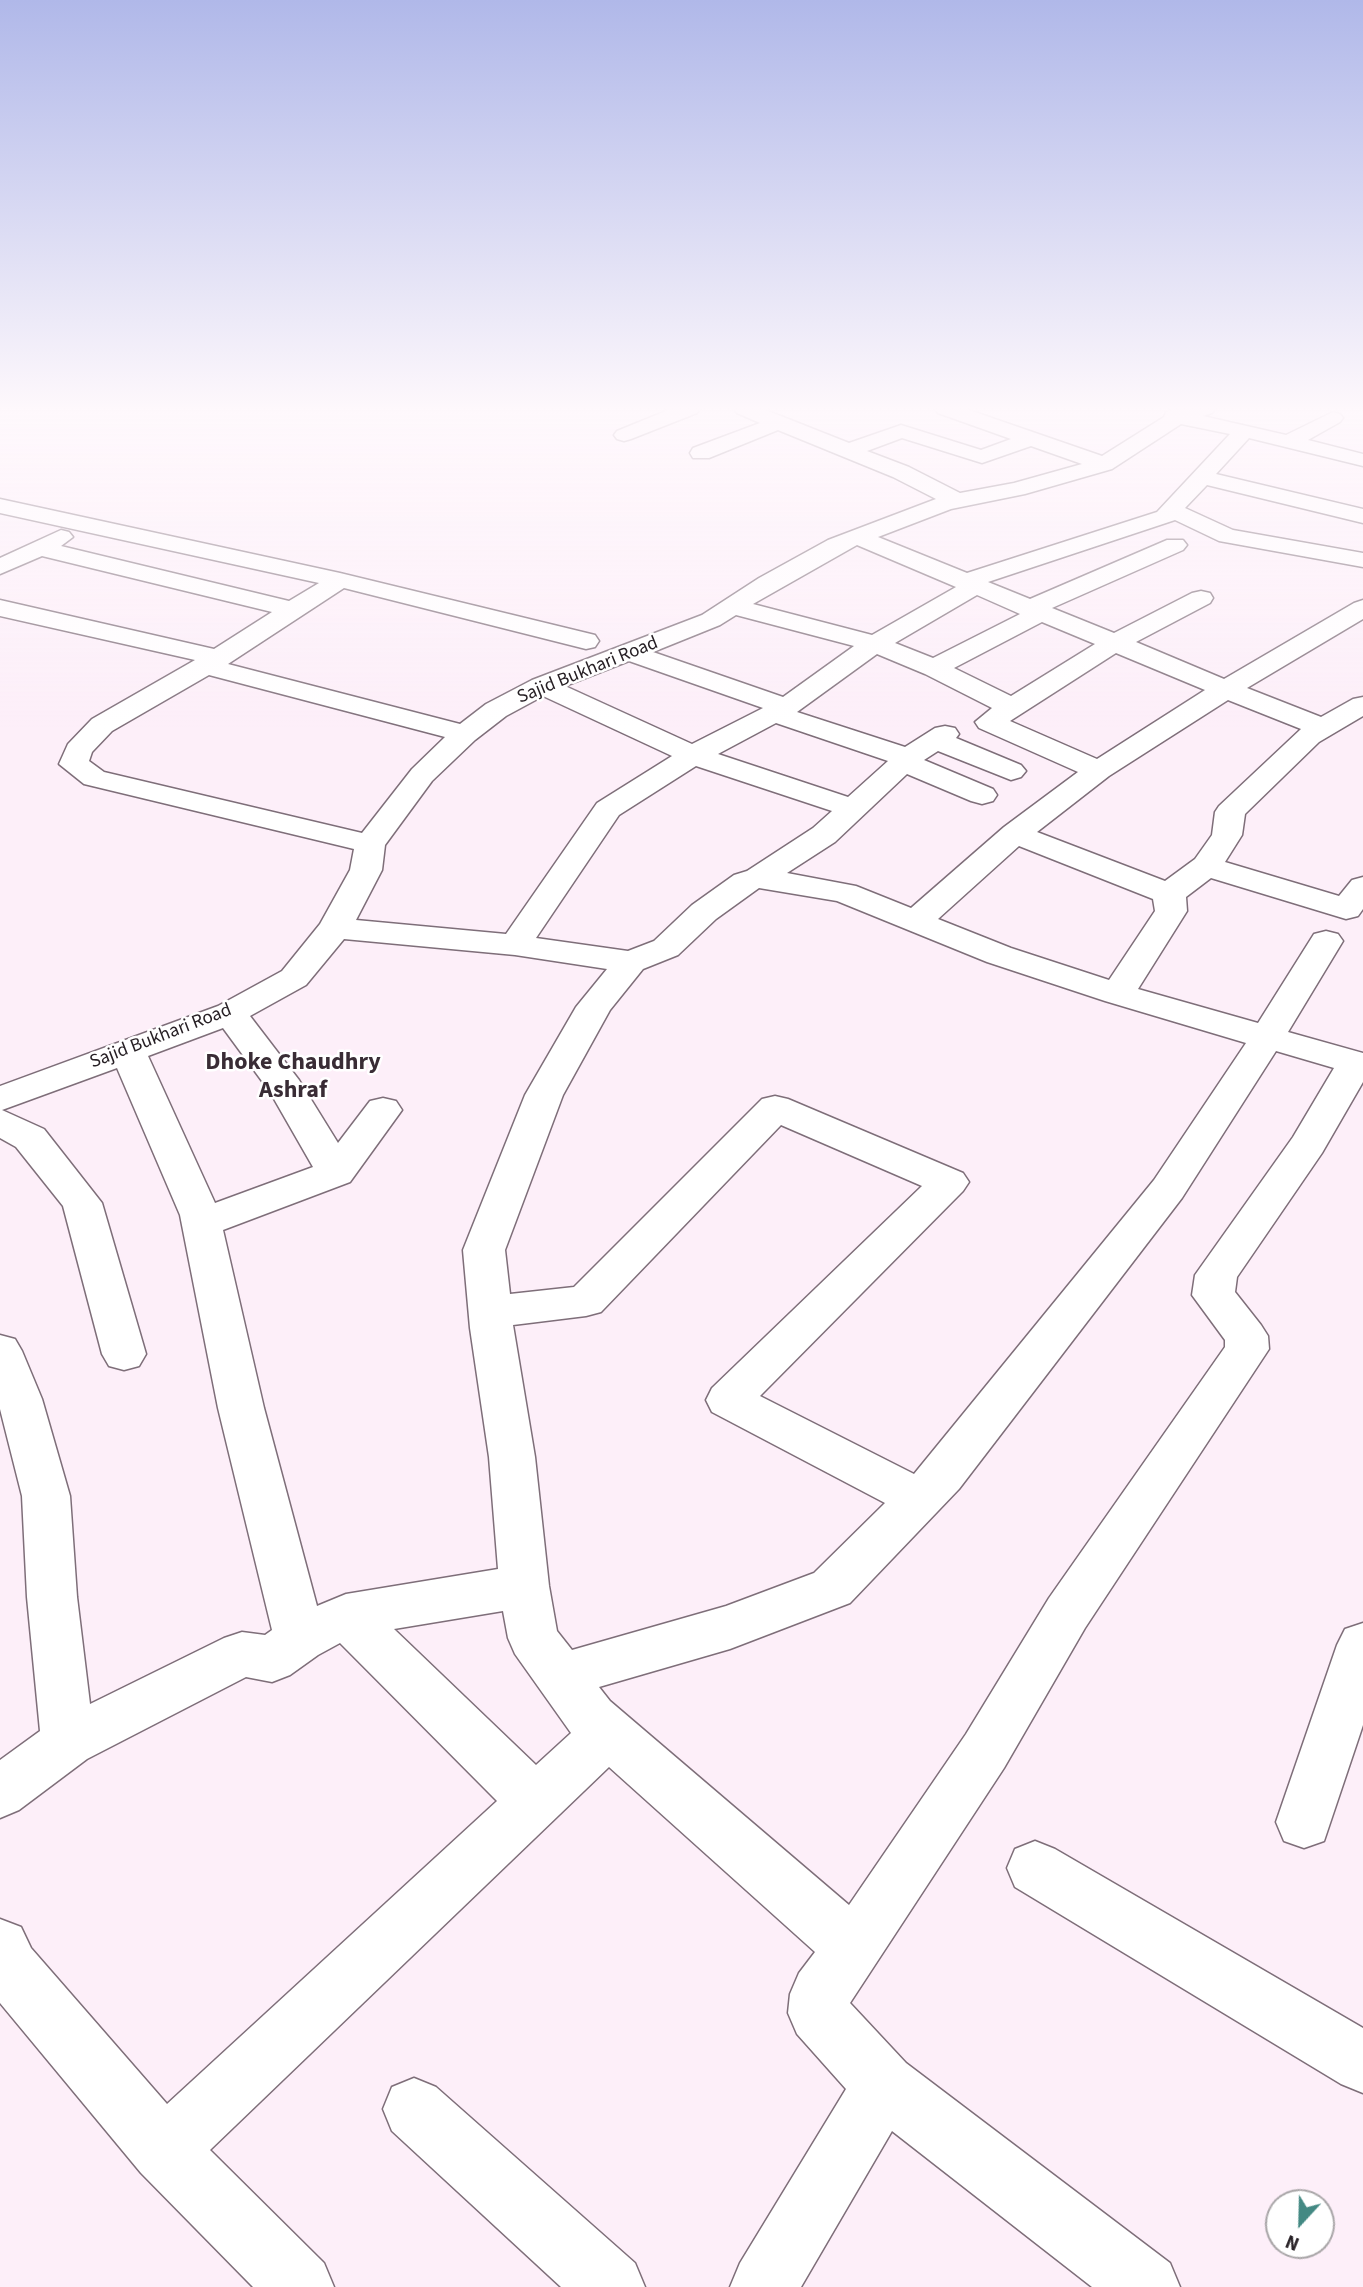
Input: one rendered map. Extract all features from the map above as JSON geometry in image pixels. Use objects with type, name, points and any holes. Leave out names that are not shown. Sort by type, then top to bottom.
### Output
[{"type":"street","points":[[48,516],[340,580],[586,641]]},
{"type":"street","name":"Sajid Bukhari Road","points":[[0,1098],[230,1013],[295,978],[335,928],[366,870],[370,844],[422,775],[465,734],[496,710],[542,686],[711,620],[836,545],[917,516]]},
{"type":"street","points":[[515,946],[608,809],[693,755],[780,710],[875,644],[970,584],[1166,516]]},
{"type":"street","points":[[1183,516],[1221,533],[1363,560]]},
{"type":"street","points":[[1221,533],[1237,516]]},
{"type":"street","points":[[0,567],[89,524]]},
{"type":"street","points":[[858,537],[1323,728]]},
{"type":"street","points":[[934,668],[1034,611],[1175,545]]},
{"type":"street","points":[[40,548],[293,610]]},
{"type":"street","points":[[261,602],[307,573]]},
{"type":"street","points":[[340,580],[212,662],[102,725],[78,750],[74,764],[94,778],[370,844]]},
{"type":"street","points":[[1099,770],[989,722],[1113,644],[1201,598]]},
{"type":"street","points":[[732,606],[875,644],[934,668],[1012,708]]},
{"type":"street","points":[[0,608],[212,662],[465,734]]},
{"type":"street","points":[[915,922],[1014,834],[1099,770],[1226,689],[1363,608]]},
{"type":"street","points":[[1328,628],[1363,640]]},
{"type":"street","points":[[631,653],[906,760],[982,795]]},
{"type":"street","points":[[542,686],[693,755],[852,808]]},
{"type":"street","points":[[1169,894],[1206,866],[1227,835],[1230,812],[1284,758],[1323,728],[1363,705]]},
{"type":"street","points":[[854,1948],[591,1718],[533,1638],[524,1586],[512,1457],[490,1312],[484,1250],[544,1095],[594,1007],[631,962],[666,948],[704,912],[745,882],[758,878],[824,835],[906,760],[940,737],[1011,771]]},
{"type":"street","points":[[1014,834],[1169,894]]},
{"type":"street","points":[[1206,866],[1346,909],[1363,887]]},
{"type":"street","points":[[758,878],[845,893],[999,955],[1117,994],[1360,1064],[1308,1144],[1216,1275],[1213,1295],[1246,1336],[1247,1349],[1067,1613],[985,1751],[854,1948],[820,1994],[818,2013],[884,2085],[1146,2287]]},
{"type":"street","points":[[1117,994],[1171,911],[1169,894]]},
{"type":"street","points":[[335,928],[515,946],[631,962]]},
{"type":"street","points":[[561,1676],[730,1627],[832,1588],[942,1476],[1168,1189],[1268,1036],[1326,940]]},
{"type":"street","points":[[230,1013],[286,1088],[336,1173]]},
{"type":"street","points":[[127,1050],[201,1223],[241,1408],[300,1639]]},
{"type":"street","points":[[490,1312],[586,1301],[775,1108],[949,1182],[728,1400],[919,1499]]},
{"type":"street","points":[[201,1223],[336,1173],[383,1110]]},
{"type":"street","points":[[0,1122],[30,1138],[82,1203],[124,1354]]},
{"type":"street","points":[[0,1351],[20,1399],[46,1496],[52,1597],[68,1742]]},
{"type":"street","points":[[0,1792],[68,1742],[242,1654],[272,1659],[300,1639],[346,1616],[524,1586]]},
{"type":"street","points":[[346,1616],[535,1801]]},
{"type":"street","points":[[1304,1822],[1363,1645]]},
{"type":"street","points":[[164,2150],[608,1733]]},
{"type":"street","points":[[1035,1868],[1363,2062]]},
{"type":"street","points":[[3,1965],[164,2150],[300,2287]]},
{"type":"street","points":[[764,2287],[884,2085]]},
{"type":"street","points":[[414,2109],[611,2287]]},
{"type":"district","name":"Dhoke Chaudhry Ashraf","points":[[293,1078]]}]
